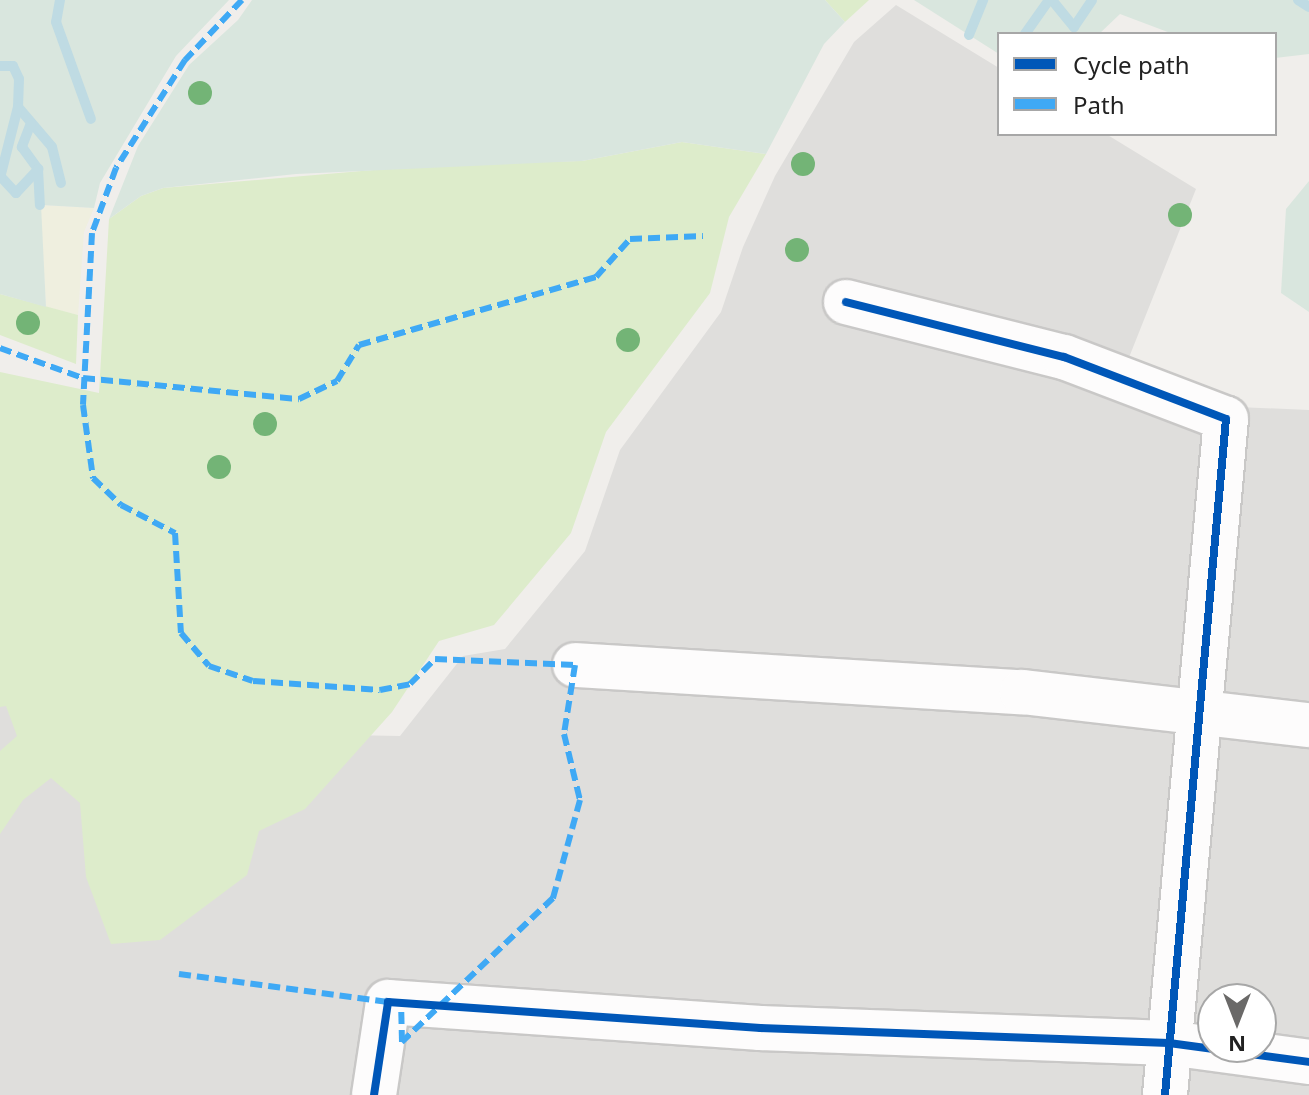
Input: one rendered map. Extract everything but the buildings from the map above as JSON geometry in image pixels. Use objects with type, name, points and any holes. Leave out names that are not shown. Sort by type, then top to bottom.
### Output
[{"type":"street","points":[[846,302],[1064,357],[1226,419],[1197,710],[1165,1095]]},
{"type":"street","points":[[575,665],[1022,692],[1309,725]]},
{"type":"street","points":[[374,1095],[388,1002],[760,1028],[1169,1043],[1309,1062]]},
{"type":"shaded area","points":[[0,0],[229,0],[176,56],[100,183],[94,208],[41,205],[46,307],[0,294]]},
{"type":"shaded area","points":[[252,0],[825,0],[845,22],[824,44],[766,154],[682,142],[582,161],[296,174],[163,188],[141,196],[109,219],[138,146],[189,65],[238,20]]},
{"type":"shaded area","points":[[914,0],[1309,0],[1309,54],[1277,58],[1277,32],[1168,32],[1120,14],[1101,32],[997,32],[997,53]]},
{"type":"shaded area","points":[[896,5],[997,67],[997,136],[1109,136],[1196,189],[1124,370],[1214,406],[1309,410],[1309,1095],[0,1095],[0,648],[346,735],[400,736],[463,656],[505,649],[585,551],[620,450],[721,312],[743,247],[775,176],[854,42]]},
{"type":"shaded area","points":[[1309,181],[1309,312],[1281,293],[1286,209]]},
{"type":"green space","points":[[825,0],[869,0],[845,22]]},
{"type":"green space","points":[[682,142],[766,154],[729,217],[710,293],[606,432],[571,533],[494,625],[439,641],[392,712],[305,809],[259,831],[247,875],[160,940],[111,944],[86,877],[80,803],[51,778],[23,800],[0,834],[0,751],[17,736],[6,706],[0,707],[0,372],[99,393],[109,219],[141,196],[163,188],[443,164],[582,161]]},
{"type":"green space","points":[[40,205],[94,208],[84,232],[78,315],[46,307]]},
{"type":"green space","points":[[0,294],[78,315],[76,364],[0,335]]},
{"type":"waterway","points":[[60,0],[56,22],[91,119]]},
{"type":"waterway","points":[[969,35],[983,0]]},
{"type":"waterway","points":[[1026,32],[1049,0]]},
{"type":"waterway","points":[[1052,0],[1074,27],[1092,0]]},
{"type":"waterway","points":[[1298,0],[1309,7]]},
{"type":"waterway","points":[[0,66],[13,66],[19,79],[18,107],[52,147],[61,183]]},
{"type":"waterway","points":[[0,178],[18,107]]},
{"type":"waterway","points":[[31,123],[22,147],[38,169],[40,205]]},
{"type":"waterway","points":[[1,177],[16,193],[38,169]]},
{"type":"marked path","points":[[242,0],[185,60],[116,168],[92,233],[83,405],[93,478],[121,505],[175,533],[181,633],[209,666],[253,681],[380,690],[410,684],[435,659],[575,665],[564,734],[580,800],[553,898],[402,1042],[401,1002]]},
{"type":"marked path","points":[[0,348],[83,378],[299,399],[337,381],[359,345],[596,277],[630,239],[703,236]]},
{"type":"marked path","points":[[179,974],[388,1002]]},
{"type":"cycle path","points":[[846,302],[1064,357],[1226,419],[1165,1095]]},
{"type":"cycle path","points":[[374,1095],[388,1002],[760,1028],[1169,1043],[1309,1062]]}]
